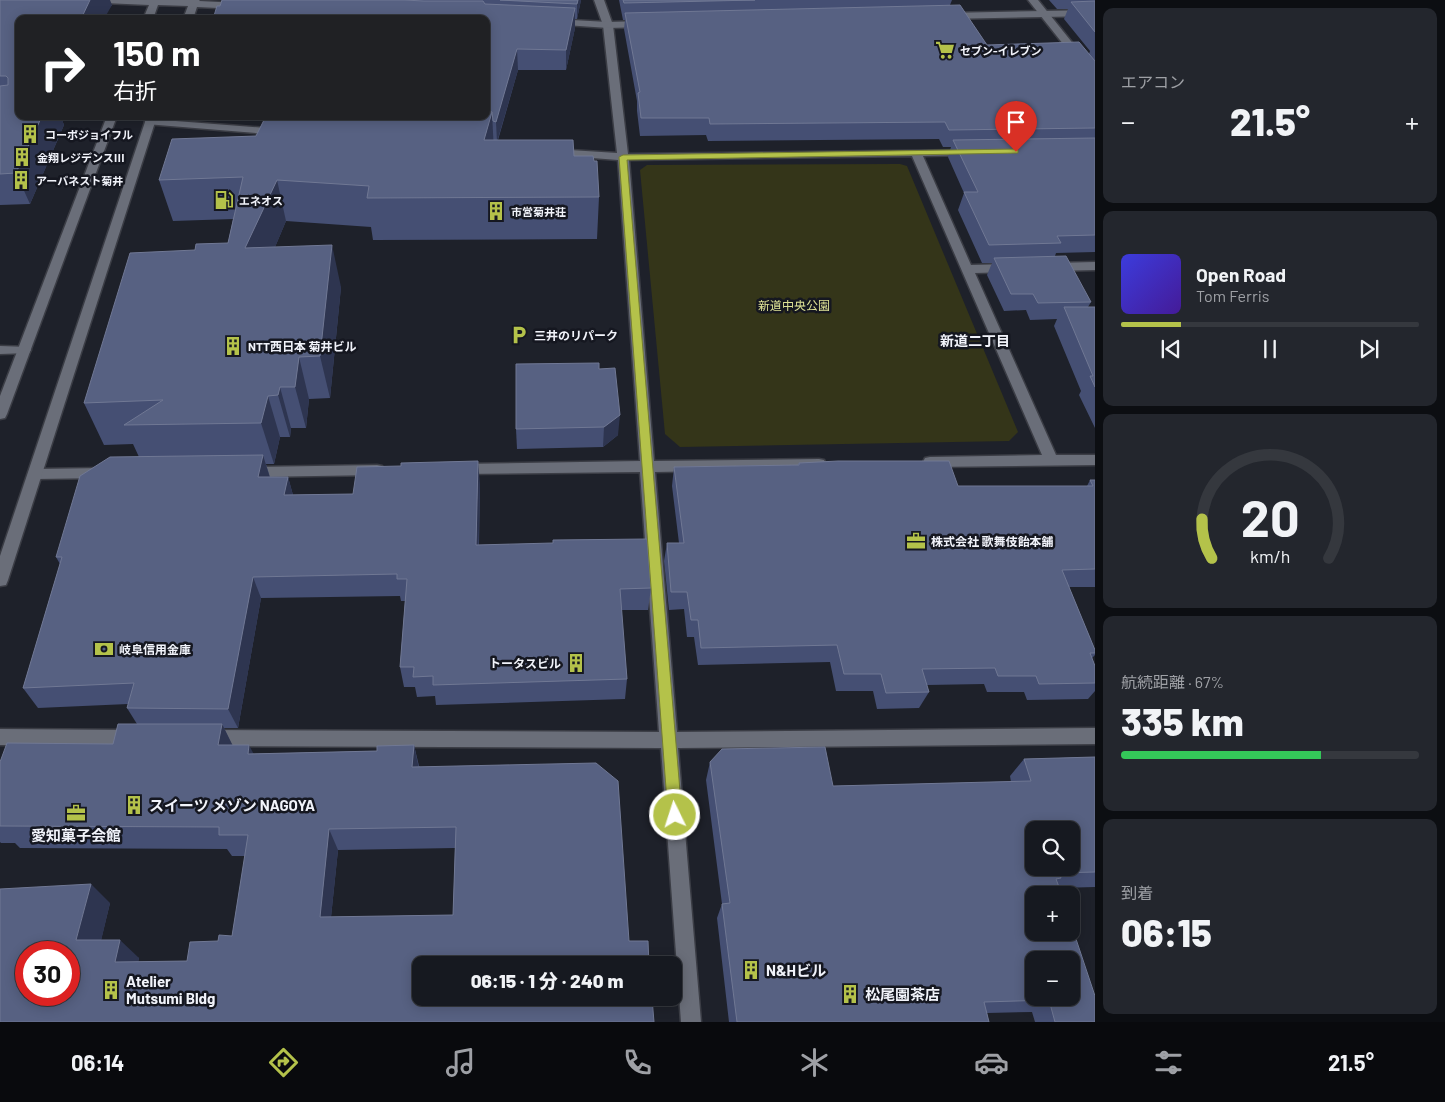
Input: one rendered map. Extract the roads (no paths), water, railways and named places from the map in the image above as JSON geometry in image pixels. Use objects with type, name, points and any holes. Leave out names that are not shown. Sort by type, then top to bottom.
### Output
[{"type":"street","points":[[104,0],[194,2],[251,6]]},
{"type":"street","points":[[599,0],[608,25],[623,157],[691,1022]]},
{"type":"street","points":[[1033,0],[1095,77]]},
{"type":"street","points":[[150,15],[155,1]]},
{"type":"street","points":[[189,15],[194,2]]},
{"type":"street","points":[[935,17],[1095,13]]},
{"type":"street","points":[[540,22],[608,25],[654,24]]},
{"type":"street","points":[[0,414],[110,120]]},
{"type":"street","points":[[0,580],[151,120]]},
{"type":"street","points":[[161,120],[286,132]]},
{"type":"street","points":[[546,152],[623,157],[976,152]]},
{"type":"street","points":[[916,153],[1051,460]]},
{"type":"street","points":[[1042,268],[1095,266]]},
{"type":"street","points":[[967,269],[1023,268]]},
{"type":"street","points":[[0,350],[24,350]]},
{"type":"street","points":[[913,462],[1095,460]]},
{"type":"street","points":[[446,469],[834,464]]},
{"type":"street","points":[[237,472],[389,470]]},
{"type":"street","points":[[36,474],[122,473]]},
{"type":"street","points":[[190,738],[669,740],[1095,736]]},
{"type":"street","points":[[0,737],[150,738]]},
{"type":"place","name":"セブン-イレブン","points":[[945,50]]},
{"type":"place","name":"コーポジョイフル","points":[[30,134]]},
{"type":"place","name":"金翔レジデンスⅢ","points":[[22,157]]},
{"type":"place","name":"アーバネスト菊井","points":[[21,180]]},
{"type":"place","name":"エネオス","points":[[224,200]]},
{"type":"place","name":"市営菊井荘","points":[[496,211]]},
{"type":"place","name":"三井のリパーク","points":[[519,335]]},
{"type":"place","name":"NTT西日本 菊井ビル","points":[[233,346]]},
{"type":"place","name":"株式会社 歌舞伎飴本舗","points":[[916,541]]},
{"type":"place","name":"岐阜信用金庫","points":[[104,649]]},
{"type":"place","name":"トータスビル","points":[[576,663]]},
{"type":"place","name":"スイーツ メゾン NAGOYA","points":[[134,805]]},
{"type":"place","name":"愛知菓子会館","points":[[76,813]]},
{"type":"place","name":"N&Hビル","points":[[751,970]]},
{"type":"place","name":"Atelier Mutsumi Bldg","points":[[111,990]]},
{"type":"place","name":"松尾園茶店","points":[[850,994]]},
{"type":"district","name":"新道二丁目","points":[[975,340]]},
{"type":"park label","name":"新道中央公園","points":[[794,305]]}]
